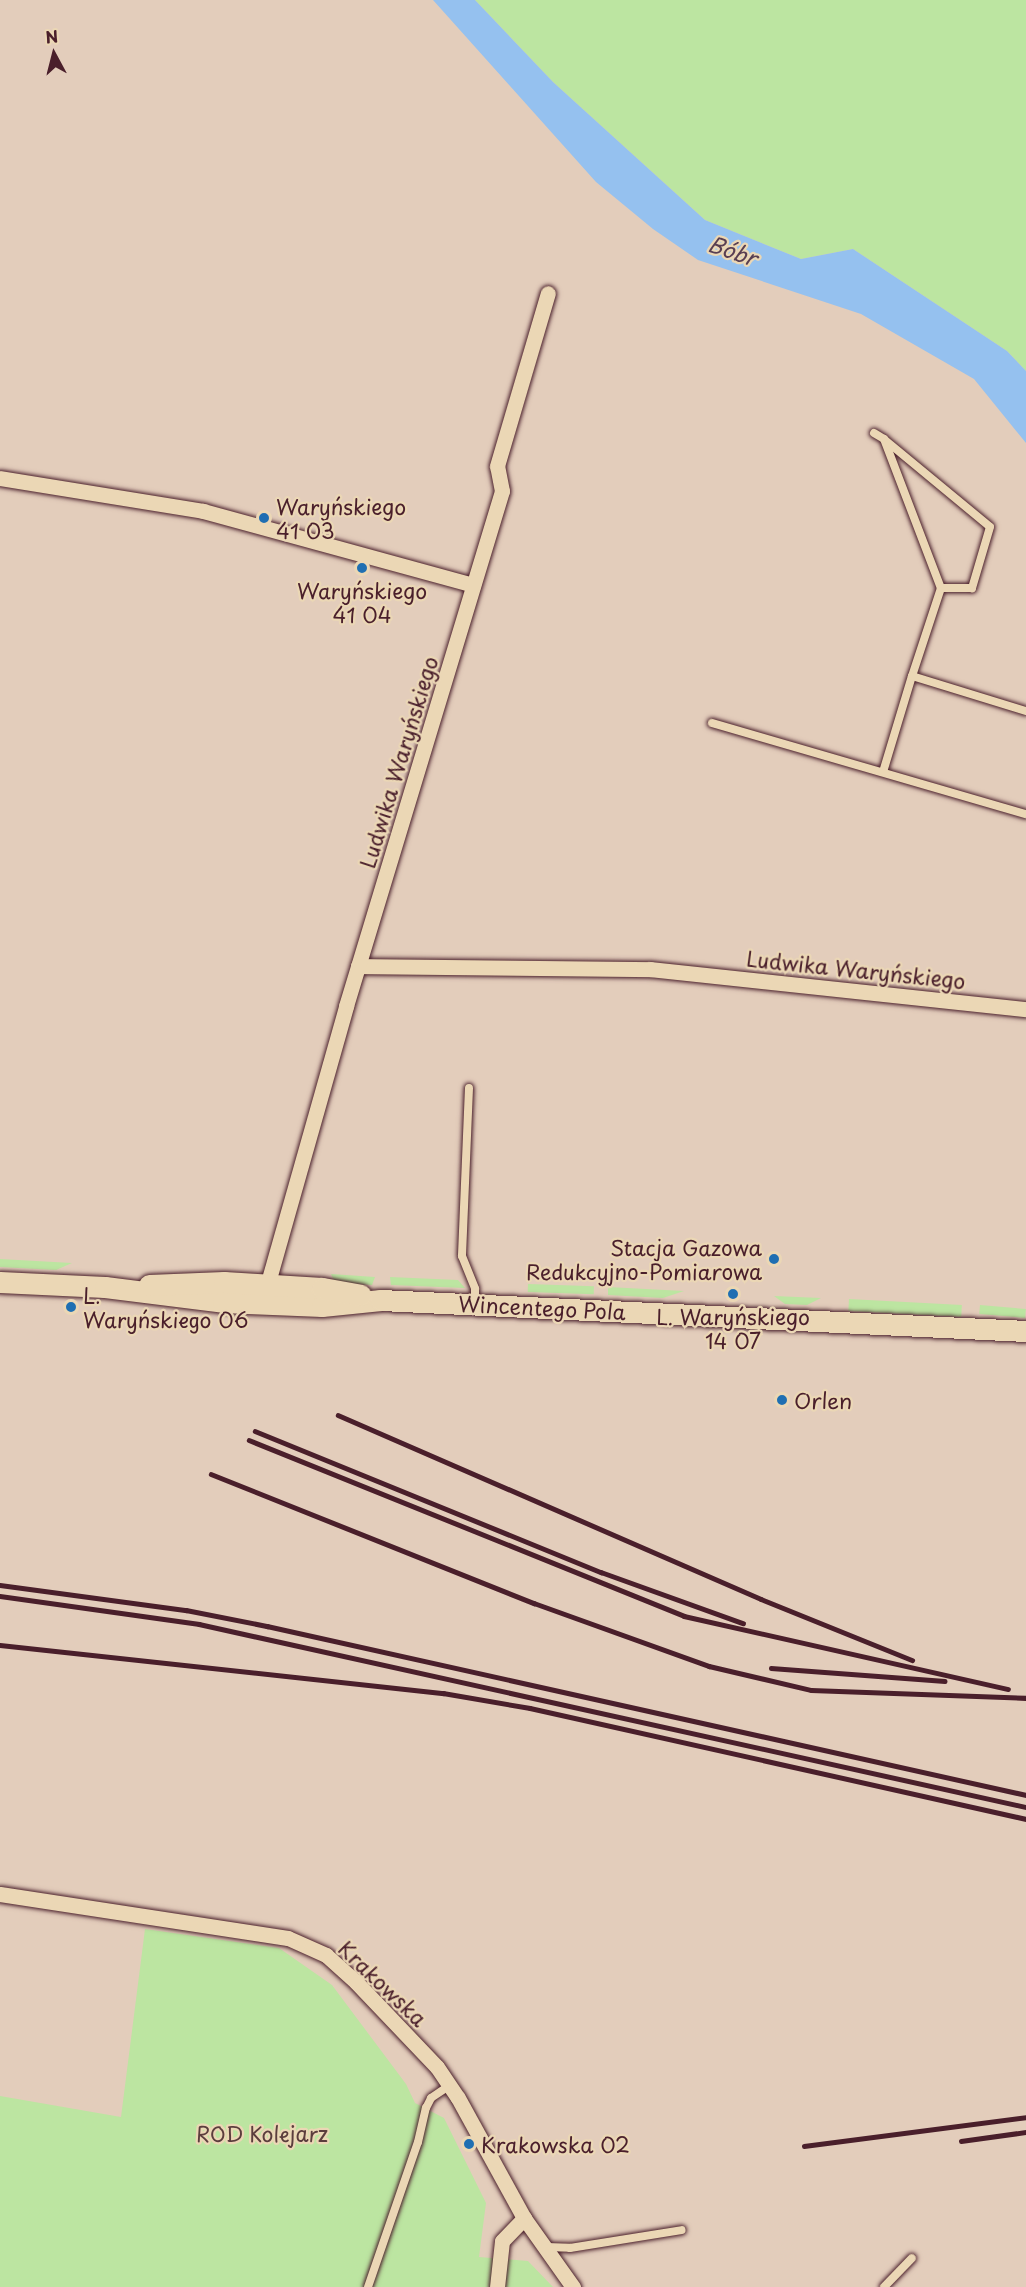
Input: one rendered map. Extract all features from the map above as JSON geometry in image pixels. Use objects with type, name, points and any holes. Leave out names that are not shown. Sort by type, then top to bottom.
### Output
[{"type":"street","name":"Ludwika Waryńskiego","points":[[270,1285],[272,1262],[358,966],[502,491],[497,466],[548,294]]},
{"type":"street","points":[[0,478],[203,511],[473,585]]},
{"type":"street","name":"Ludwika Waryńskiego","points":[[358,966],[650,969],[1025,1006]]},
{"type":"street","name":"Wincentego Pola","points":[[0,1281],[105,1287],[180,1298],[251,1303],[322,1306],[381,1300],[1026,1330]]},
{"type":"street","name":"Wincentego Pola","points":[[105,1287],[195,1282],[270,1285],[322,1288],[381,1300]]},
{"type":"street","points":[[251,1303],[270,1285]]},
{"type":"street","name":"Krakowska","points":[[0,1894],[288,1938],[308,1945],[356,1982],[418,2045],[450,2085],[524,2218],[573,2287]]},
{"type":"street","points":[[497,2287],[502,2241],[524,2218]]},
{"type":"lane","points":[[873,433],[884,439],[990,527],[972,588],[941,588]]},
{"type":"lane","points":[[883,772],[941,588],[884,439]]},
{"type":"lane","points":[[912,676],[1026,711]]},
{"type":"lane","points":[[712,723],[1026,814]]},
{"type":"lane","points":[[469,1088],[462,1256],[475,1289],[475,1304]]},
{"type":"lane","points":[[368,2287],[418,2142],[426,2108],[431,2098],[450,2085]]},
{"type":"lane","points":[[544,2247],[570,2248],[682,2230]]},
{"type":"lane","points":[[884,2287],[912,2258]]},
{"type":"green space","points":[[475,0],[1026,0],[1026,371],[1007,351],[853,249],[801,259],[705,220],[553,82]]},
{"type":"green space","points":[[0,1259],[72,1263],[56,1270],[0,1267]]},
{"type":"green space","points":[[331,1274],[375,1277],[372,1285],[335,1283]]},
{"type":"green space","points":[[390,1277],[458,1280],[465,1288],[391,1285]]},
{"type":"green space","points":[[528,1284],[594,1286],[594,1294],[528,1292]]},
{"type":"green space","points":[[608,1287],[684,1291],[663,1298],[608,1295]]},
{"type":"green space","points":[[774,1296],[821,1298],[807,1305],[785,1304]]},
{"type":"green space","points":[[849,1299],[962,1305],[961,1317],[848,1311]]},
{"type":"green space","points":[[980,1305],[1026,1309],[1025,1318],[979,1314]]},
{"type":"green space","name":"ROD Kolejarz","points":[[145,1929],[279,1948],[332,1985],[406,2084],[415,2103],[444,2118],[486,2203],[479,2257],[528,2261],[553,2287],[0,2287],[0,2096],[121,2117]]},
{"type":"water","name":"Bóbr","points":[[433,0],[475,0],[553,82],[705,220],[801,259],[853,249],[1007,351],[1026,371],[1026,443],[974,379],[861,314],[698,260],[653,229],[596,182]]},
{"type":"railway","points":[[338,1415],[761,1599],[912,1660]]},
{"type":"railway","points":[[255,1431],[601,1572],[743,1623]]},
{"type":"railway","points":[[249,1440],[684,1616],[1008,1689]]},
{"type":"railway","points":[[211,1474],[534,1603],[709,1666],[811,1690],[1026,1698]]},
{"type":"railway","points":[[0,1585],[186,1610],[267,1626],[1026,1795]]},
{"type":"railway","points":[[0,1596],[199,1624],[1026,1807]]},
{"type":"railway","points":[[0,1645],[443,1693],[530,1708],[1026,1819]]},
{"type":"railway","points":[[771,1668],[945,1681]]},
{"type":"railway","points":[[804,2146],[1026,2117]]},
{"type":"railway","points":[[961,2141],[1026,2132]]},
{"type":"place","name":"Waryńskiego 41 03","points":[[264,518]]},
{"type":"place","name":"Waryńskiego 41 04","points":[[362,568]]},
{"type":"place","name":"Stacja Gazowa Redukcyjno-Pomiarowa","points":[[774,1259]]},
{"type":"place","name":"L. Waryńskiego 14 07","points":[[733,1294]]},
{"type":"place","name":"L. Waryńskiego 06","points":[[71,1307]]},
{"type":"place","name":"Orlen","points":[[782,1400]]},
{"type":"place","name":"Krakowska 02","points":[[469,2144]]}]
